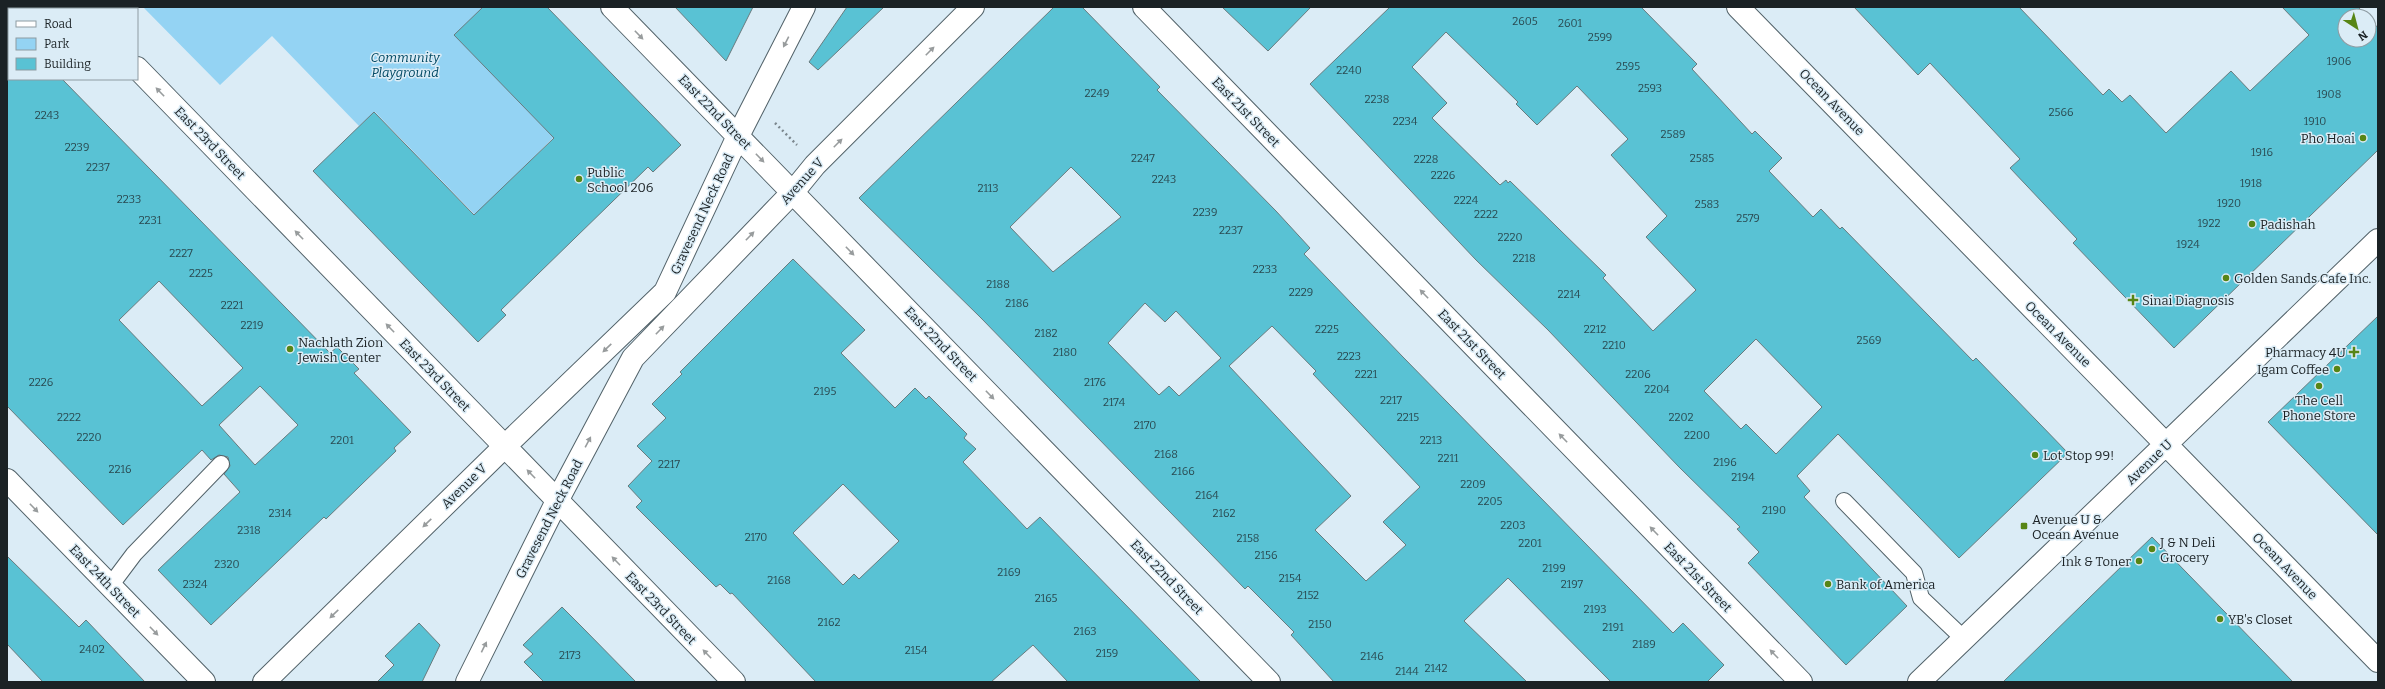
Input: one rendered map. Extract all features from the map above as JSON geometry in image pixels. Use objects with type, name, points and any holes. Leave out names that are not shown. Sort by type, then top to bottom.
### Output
[{"type":"street","name":"East 22nd Street","points":[[612,7],[1269,682]]},
{"type":"street","name":"Gravesend Neck Road","points":[[665,292],[738,136],[804,7]]},
{"type":"street","name":"Avenue V","points":[[633,358],[793,192],[815,165],[973,7]]},
{"type":"street","name":"East 21st Street","points":[[1144,7],[1801,682]]},
{"type":"street","name":"Ocean Avenue","points":[[1738,7],[2378,661]]},
{"type":"street","name":"East 23rd Street","points":[[138,69],[734,682]]},
{"type":"street","name":"Avenue U","points":[[1919,682],[2167,445],[2378,240]]},
{"type":"street","name":"Avenue V","points":[[264,682],[665,292]]},
{"type":"street","name":"Gravesend Neck Road","points":[[467,682],[557,501],[633,358]]},
{"type":"street","name":"East 24th Street","points":[[7,480],[204,682]]},
{"type":"lane","points":[[110,586],[134,554],[221,464]]},
{"type":"lane","points":[[1844,501],[1914,573],[1921,598],[1964,640]]},
{"type":"path","points":[[773,120],[801,150]]},
{"type":"green space","name":"Community Playground","points":[[143,7],[483,7],[455,35],[554,137],[475,215],[375,112],[359,126],[272,36],[220,85]]},
{"type":"building","name":"Public School 206","points":[[483,7],[547,7],[681,145],[653,172],[648,167],[501,310],[506,315],[478,342],[313,171],[374,112],[474,215],[554,138],[454,35]]},
{"type":"building","points":[[675,7],[753,7],[726,61]]},
{"type":"building","points":[[847,7],[884,7],[818,70],[809,62]]},
{"type":"building","points":[[1054,7],[1082,7],[1160,87],[1157,90],[1276,211],[1310,248],[1304,254],[1403,357],[1673,633],[1683,623],[1724,665],[1707,682],[1611,682],[1508,578],[1464,621],[1527,682],[1334,682],[1291,635],[1294,632],[1248,586],[1245,589],[981,318],[859,198]],"holes":[[[1071,167],[1121,217],[1053,272],[1010,227]],[[1145,303],[1165,322],[1176,311],[1221,358],[1179,396],[1169,386],[1159,395],[1108,343]],[[1272,326],[1316,371],[1313,374],[1420,487],[1383,522],[1406,545],[1366,581],[1315,530],[1351,496],[1229,366]]]},
{"type":"building","points":[[1222,7],[1311,7],[1268,51]]},
{"type":"building","points":[[1390,7],[1641,7],[1697,64],[1692,69],[1752,134],[1755,131],[1782,158],[1769,171],[1813,217],[1821,209],[1840,229],[1842,227],[1973,361],[1976,358],[2068,453],[1959,558],[1838,434],[1797,476],[1810,491],[1804,497],[1907,606],[1846,665],[1748,563],[1759,552],[1737,529],[1740,527],[1679,467],[1548,330],[1476,260],[1310,84]],"holes":[[[1446,32],[1518,102],[1516,104],[1537,125],[1577,86],[1628,139],[1611,155],[1667,216],[1646,237],[1696,290],[1653,331],[1603,278],[1606,275],[1510,181],[1508,183],[1506,180],[1500,185],[1432,118],[1447,103],[1412,67]],[[1756,339],[1822,407],[1776,454],[1746,424],[1741,429],[1704,391]]]},
{"type":"building","points":[[1854,7],[2019,7],[2103,95],[2109,89],[2122,102],[2130,95],[2166,133],[2231,71],[2250,91],[2309,35],[2282,7],[2358,7],[2359,8],[2337,8],[2337,48],[2377,48],[2377,27],[2378,28],[2378,150],[2174,348],[2073,243],[2077,239],[2010,168],[2020,159],[1930,63],[1918,75]]},
{"type":"building","points":[[7,79],[63,80],[330,353],[337,347],[359,369],[354,373],[411,432],[394,448],[396,451],[326,519],[324,517],[211,625],[158,570],[240,492],[224,474],[230,466],[228,457],[219,455],[211,460],[202,450],[123,525],[7,406]],"holes":[[[159,281],[243,368],[202,406],[119,320]],[[260,386],[298,425],[255,465],[219,425]]]},
{"type":"building","points":[[793,259],[865,330],[841,353],[895,408],[915,388],[926,399],[929,396],[967,434],[964,438],[976,449],[963,462],[1027,529],[1040,517],[1201,682],[1068,682],[1033,645],[991,682],[816,682],[732,593],[730,594],[720,584],[716,587],[636,507],[642,501],[628,486],[652,461],[637,446],[666,418],[652,404],[682,374],[680,372]],"holes":[[[843,484],[899,541],[859,579],[854,574],[843,585],[793,533]]]},
{"type":"building","points":[[2378,316],[2378,535],[2268,422]]},
{"type":"building","points":[[2152,537],[2293,682],[2003,682],[2126,562]]},
{"type":"building","points":[[7,556],[79,627],[86,620],[145,682],[43,682],[7,644]]},
{"type":"building","points":[[562,607],[636,682],[544,682],[524,662],[533,654],[523,645]]},
{"type":"building","points":[[419,623],[440,645],[422,682],[377,682],[394,665],[385,656]]},
{"type":"place","name":"Pho Hoai","points":[[2363,138]]},
{"type":"place","name":"Public School 206","points":[[579,179]]},
{"type":"place","name":"Padishah","points":[[2252,224]]},
{"type":"place","name":"Golden Sands Cafe Inc.","points":[[2226,278]]},
{"type":"place","name":"Sinai Diagnosis","points":[[2133,300]]},
{"type":"place","name":"Nachlath Zion Jewish Center","points":[[290,349]]},
{"type":"place","name":"Pharmacy 4U","points":[[2354,352]]},
{"type":"place","name":"Igam Coffee","points":[[2337,369]]},
{"type":"place","name":"The Cell Phone Store","points":[[2319,386]]},
{"type":"place","name":"Lot Stop 99!","points":[[2035,455]]},
{"type":"place","name":"Avenue U & Ocean Avenue","points":[[2024,526]]},
{"type":"place","name":"J & N Deli Grocery","points":[[2152,549]]},
{"type":"place","name":"Ink & Toner","points":[[2139,561]]},
{"type":"place","name":"Bank of America","points":[[1828,584]]},
{"type":"place","name":"YB's Closet","points":[[2220,619]]}]
